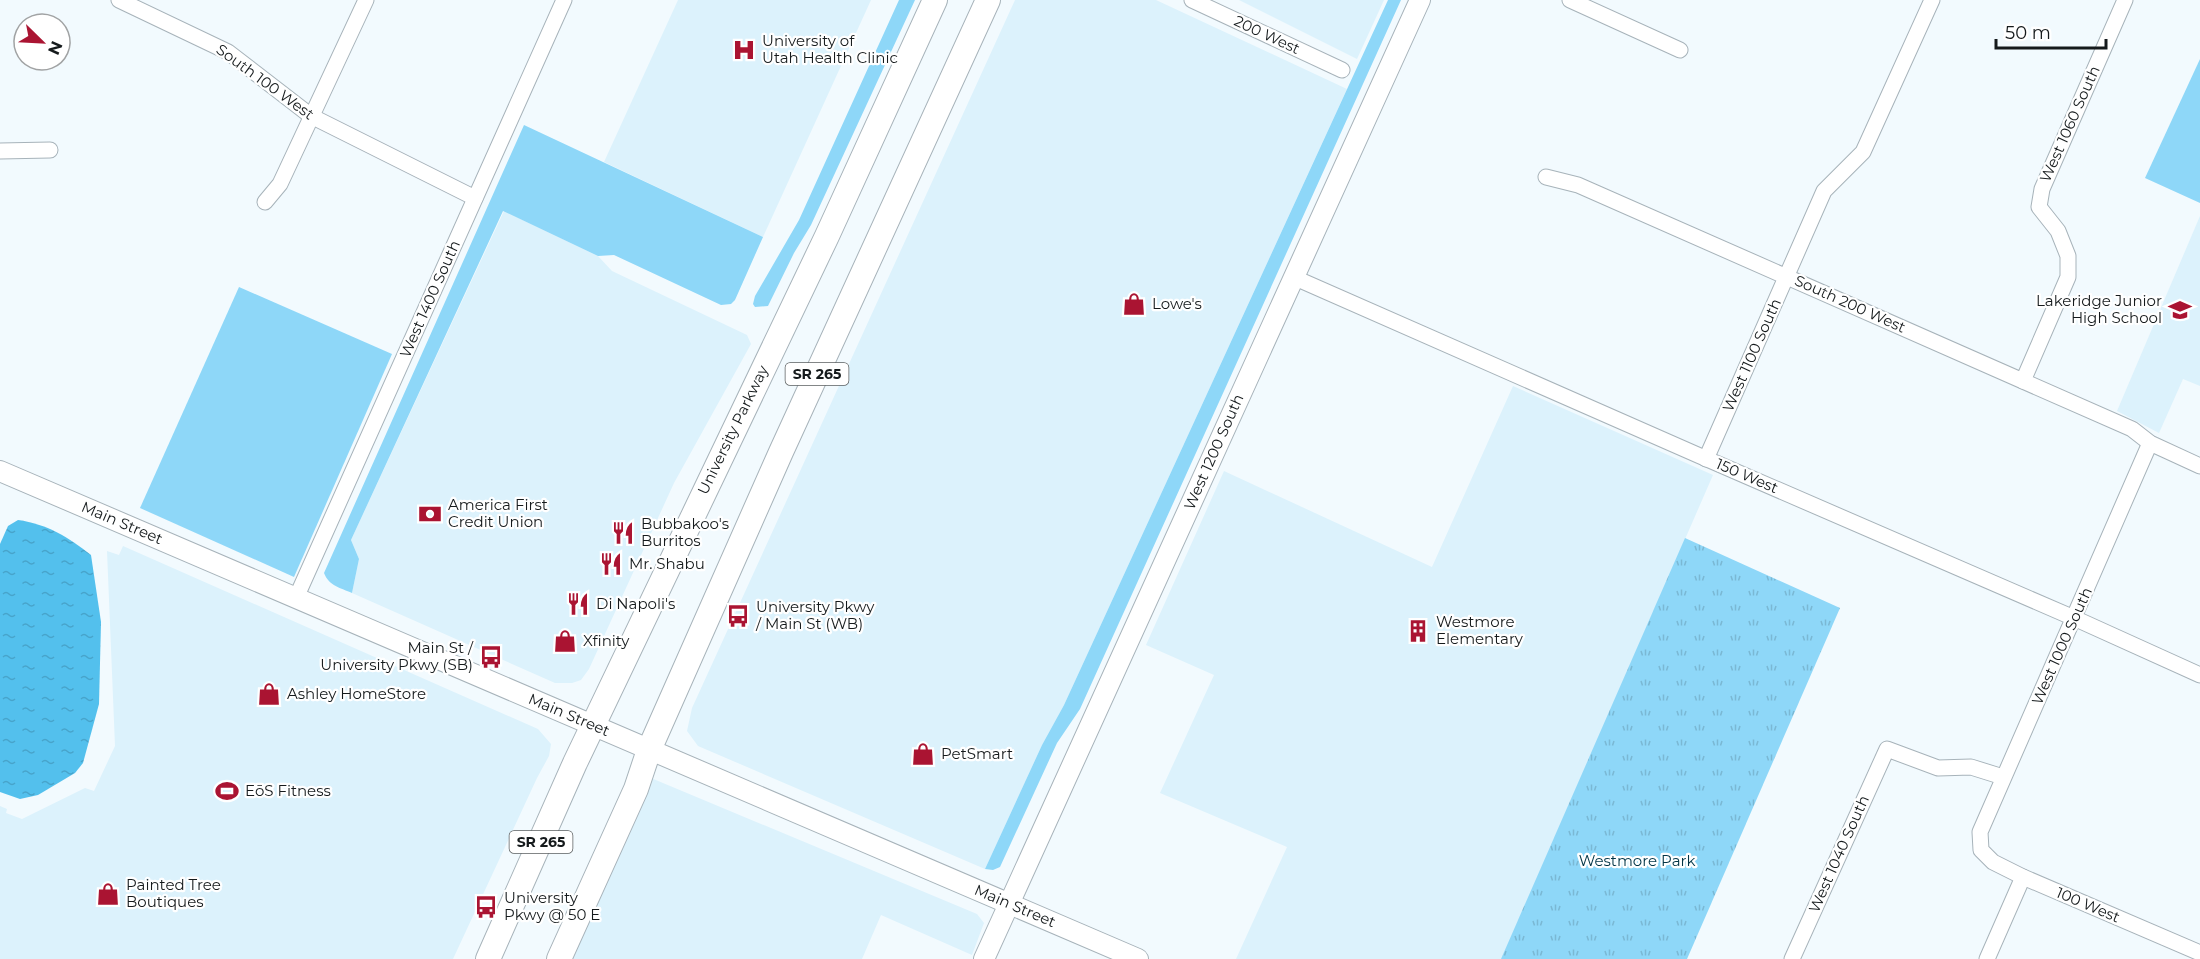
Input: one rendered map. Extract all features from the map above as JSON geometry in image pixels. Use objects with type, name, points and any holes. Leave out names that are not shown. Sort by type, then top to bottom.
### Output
[{"type":"main road","name":"University Parkway","points":[[488,959],[575,764],[827,236],[935,0]]},
{"type":"main road","name":"SR 265","points":[[559,959],[636,789],[649,750],[781,452],[988,0]]},
{"type":"street","name":"South 100 West","points":[[119,0],[228,52],[311,116],[475,198]]},
{"type":"street","points":[[265,201],[280,184],[366,0]]},
{"type":"street","name":"West 1400 South","points":[[296,598],[564,0]]},
{"type":"street","name":"200 West","points":[[1192,0],[1342,70]]},
{"type":"street","name":"West 1200 South","points":[[984,959],[1420,0]]},
{"type":"street","points":[[1570,0],[1680,50]]},
{"type":"street","name":"West 1100 South","points":[[1706,459],[1824,191],[1863,152],[1932,0]]},
{"type":"street","name":"West 1060 South","points":[[2023,381],[2068,277],[2068,256],[2058,231],[2039,207],[2042,189],[2125,0]]},
{"type":"street","points":[[0,151],[50,150]]},
{"type":"street","name":"South 200 West","points":[[1546,177],[1578,185],[1788,276],[2132,429],[2150,442],[2200,466]]},
{"type":"street","name":"150 West","points":[[1293,277],[2200,675]]},
{"type":"street","name":"West 1000 South","points":[[1981,850],[1980,832],[2150,442]]},
{"type":"street","name":"Main Street","points":[[0,471],[1138,959]]},
{"type":"street","name":"West 1040 South","points":[[1792,959],[1887,749],[1938,768],[1971,767],[2003,777]]},
{"type":"street","name":"100 West","points":[[1981,850],[1993,862],[2023,877],[2200,953]]},
{"type":"street","points":[[1987,959],[2023,877]]},
{"type":"shaded area","points":[[678,0],[871,0],[763,237],[604,162]]},
{"type":"shaded area","points":[[1015,0],[1156,0],[1347,89],[1064,705],[1042,745],[985,869],[698,746],[687,731],[692,708]]},
{"type":"shaded area","points":[[1239,0],[1384,0],[1357,59]]},
{"type":"shaded area","points":[[504,211],[598,256],[612,271],[747,335],[751,344],[674,483],[589,669],[581,680],[572,683],[555,683],[352,593],[359,559],[351,540]]},
{"type":"shaded area","name":"Lakeridge Junior High School","points":[[2200,216],[2200,386],[2183,379],[2159,433],[2117,411]]},
{"type":"shaded area","points":[[1513,386],[1713,475],[1502,959],[1236,959],[1287,847],[1160,793],[1214,675],[1146,645],[1224,471],[1432,567]]},
{"type":"shaded area","points":[[123,546],[538,729],[551,744],[549,756],[453,959],[0,959],[0,806],[7,809],[6,813],[22,819],[85,788],[94,791],[115,746],[107,551],[119,555]]},
{"type":"shaded area","points":[[651,778],[977,914],[984,923],[972,955],[881,915],[862,959],[569,959]]},
{"type":"green space","points":[[899,0],[915,0],[811,225],[794,253],[768,306],[755,307],[753,304],[755,296],[799,220]]},
{"type":"green space","points":[[1388,0],[1401,0],[1080,709],[1057,743],[1000,867],[993,870],[985,869],[1042,745],[1064,705]]},
{"type":"green space","points":[[2200,59],[2200,203],[2145,178]]},
{"type":"green space","points":[[524,125],[763,237],[735,300],[731,304],[721,305],[614,255],[598,256],[503,211],[351,540],[359,559],[352,593],[332,584],[324,573]]},
{"type":"green space","points":[[239,287],[392,354],[294,577],[140,508]]},
{"type":"green space","name":"Westmore Park","points":[[1685,538],[1840,608],[1687,959],[1501,959]]},
{"type":"water","points":[[18,520],[57,532],[91,555],[101,622],[99,704],[83,763],[75,773],[38,795],[20,799],[0,792],[0,544],[8,526]]},
{"type":"place","name":"University of Utah Health Clinic","points":[[744,50]]},
{"type":"place","name":"Lowe's","points":[[1134,304]]},
{"type":"place","name":"Lakeridge Junior High School","points":[[2180,310]]},
{"type":"place","name":"America First Credit Union","points":[[430,514]]},
{"type":"place","name":"Bubbakoo's Burritos","points":[[623,533]]},
{"type":"place","name":"Mr. Shabu","points":[[611,564]]},
{"type":"place","name":"Di Napoli's","points":[[578,604]]},
{"type":"place","name":"University Pkwy / Main St (WB)","points":[[738,616]]},
{"type":"place","name":"Westmore Elementary","points":[[1418,631]]},
{"type":"place","name":"Xfinity","points":[[565,641]]},
{"type":"place","name":"Main St / University Pkwy (SB)","points":[[491,657]]},
{"type":"place","name":"Ashley HomeStore","points":[[269,694]]},
{"type":"place","name":"PetSmart","points":[[923,754]]},
{"type":"place","name":"EōS Fitness","points":[[227,791]]},
{"type":"place","name":"Painted Tree Boutiques","points":[[108,894]]},
{"type":"place","name":"University Pkwy @ 50 E","points":[[486,907]]}]
